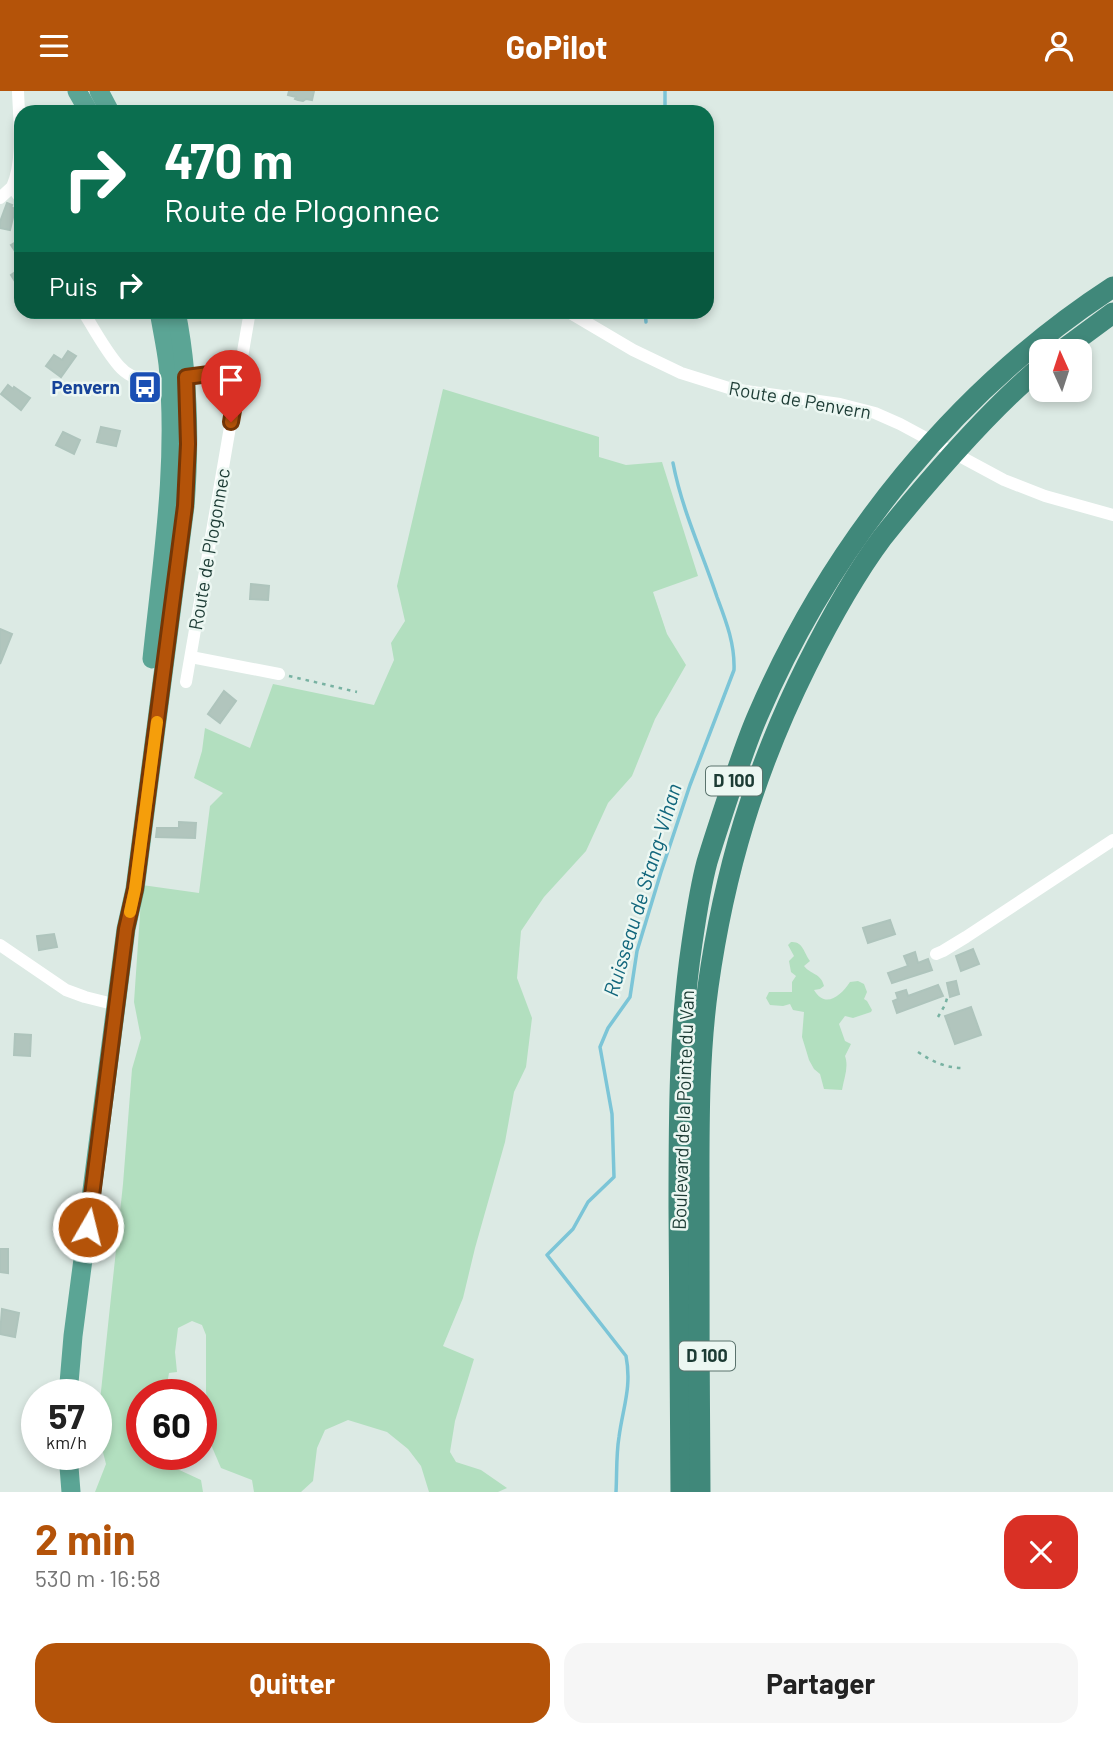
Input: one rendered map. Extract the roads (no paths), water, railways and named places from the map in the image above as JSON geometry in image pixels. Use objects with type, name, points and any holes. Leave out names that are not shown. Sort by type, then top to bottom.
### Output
[{"type":"highway","name":"Boulevard de la Pointe du Van","points":[[681,1492],[679,1109],[684,1011],[692,941],[707,863],[757,716],[800,629],[846,554],[939,435],[1000,375],[1057,326],[1113,287]]},
{"type":"highway","points":[[1078,339],[1113,313]]},
{"type":"highway","name":"Boulevard de la Pointe du Van","points":[[700,1492],[701,1070],[708,989],[721,906],[738,838],[759,774],[793,692],[839,605],[874,550],[931,478],[988,416],[1029,378]]},
{"type":"highway","name":"D 100","points":[[699,1219],[712,1492]]},
{"type":"main road","name":"Route de Plogonnec","points":[[160,319],[168,362],[178,378]]},
{"type":"main road","name":"Route de Plogonnec","points":[[69,1379],[126,929],[135,889],[185,506],[188,444],[178,378],[176,319]]},
{"type":"main road","points":[[69,1470],[71,1492]]},
{"type":"street","points":[[0,198],[14,182]]},
{"type":"street","points":[[88,319],[119,366],[130,376],[147,381],[240,370],[249,319]]},
{"type":"street","name":"Route de Penvern","points":[[581,319],[633,350],[681,373],[732,389],[840,404],[875,413],[1012,484],[1113,515]]},
{"type":"street","name":"Route de Plogonnec","points":[[186,682],[240,370]]},
{"type":"street","name":"Route de Plogonnec","points":[[191,657],[279,674]]},
{"type":"street","points":[[936,954],[1113,840]]},
{"type":"street","points":[[0,944],[66,991],[117,1005]]},
{"type":"waterway","name":"Ruisseau de Stang-Vihan","points":[[665,91],[665,105]]},
{"type":"waterway","name":"Ruisseau de Stang-Vihan","points":[[616,1492],[618,1444],[627,1387],[626,1356],[547,1255],[573,1229],[588,1202],[614,1177],[612,1114],[600,1047],[608,1028],[630,997],[637,951],[661,872],[690,785],[734,670],[733,651],[724,615],[687,514],[673,463]]},
{"type":"place","name":"Penvern","points":[[145,387]]}]
